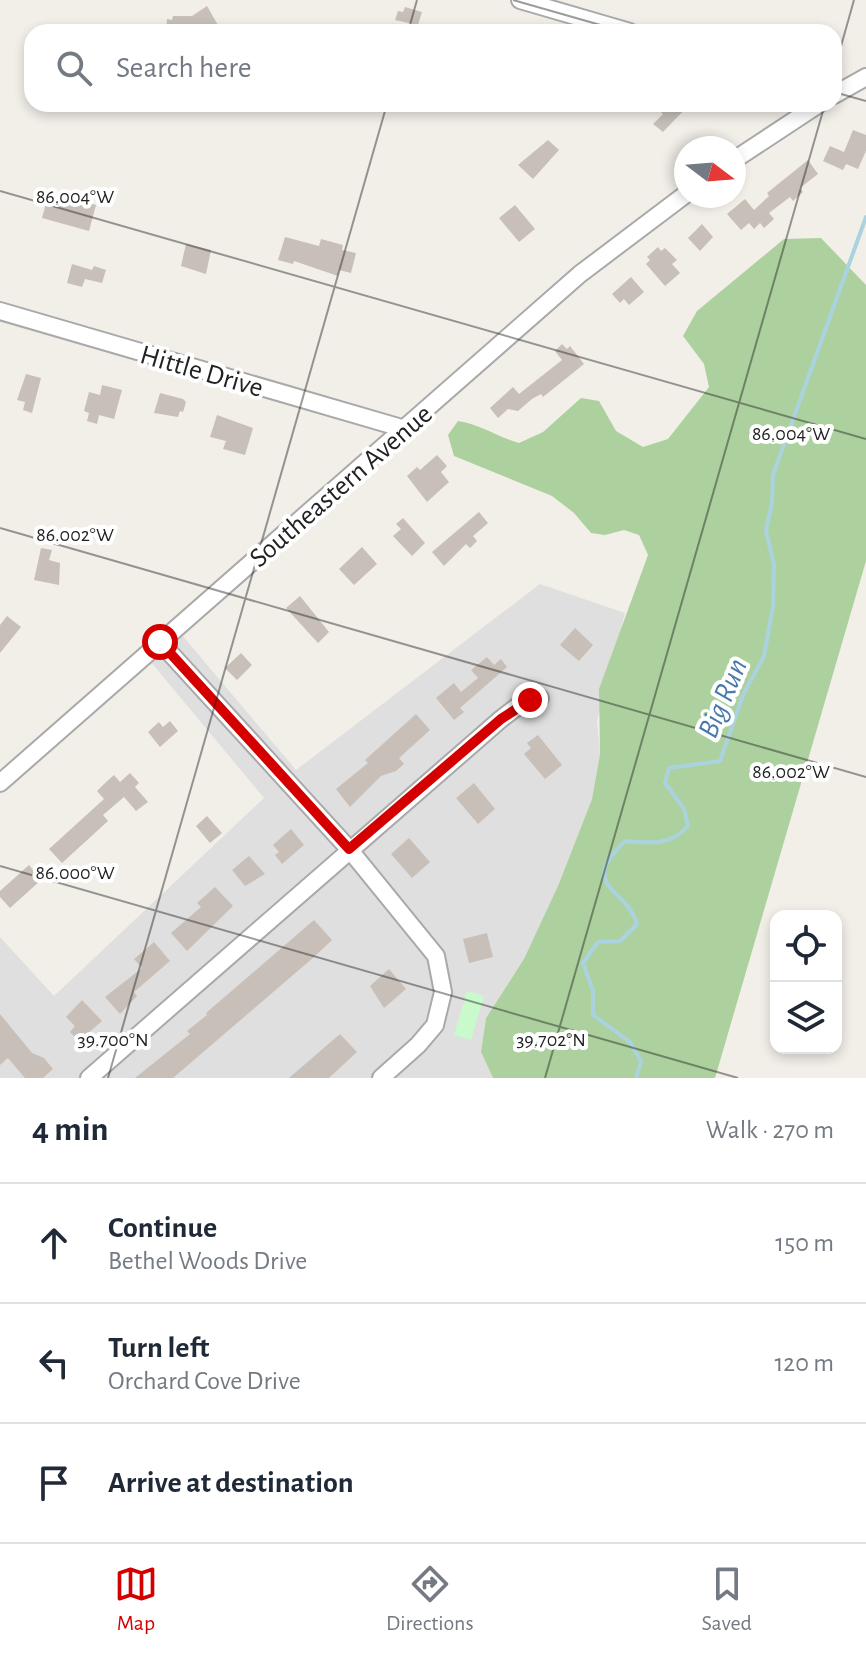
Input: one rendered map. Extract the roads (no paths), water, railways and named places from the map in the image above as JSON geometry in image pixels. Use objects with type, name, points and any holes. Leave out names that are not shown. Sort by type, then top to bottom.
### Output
[{"type":"street","points":[[520,0],[602,24]]},
{"type":"street","points":[[842,90],[866,77]]},
{"type":"street","points":[[746,150],[794,112]]},
{"type":"street","name":"Southeastern Avenue","points":[[0,783],[580,274],[674,203]]},
{"type":"street","name":"Hittle Drive","points":[[0,311],[405,429]]},
{"type":"street","points":[[160,642],[349,849],[429,944],[442,982],[442,1002],[435,1025],[381,1078]]},
{"type":"street","points":[[89,1078],[501,719],[522,703],[540,698]]},
{"type":"waterway","name":"Big Run","points":[[636,1078],[641,1061],[630,1042],[593,1015],[593,991],[583,963],[598,942],[620,941],[637,924],[624,902],[609,886],[605,868],[625,841],[667,840],[688,826],[684,809],[665,783],[669,768],[720,761],[743,695],[764,656],[773,606],[774,565],[766,531],[773,475],[866,217]]}]
